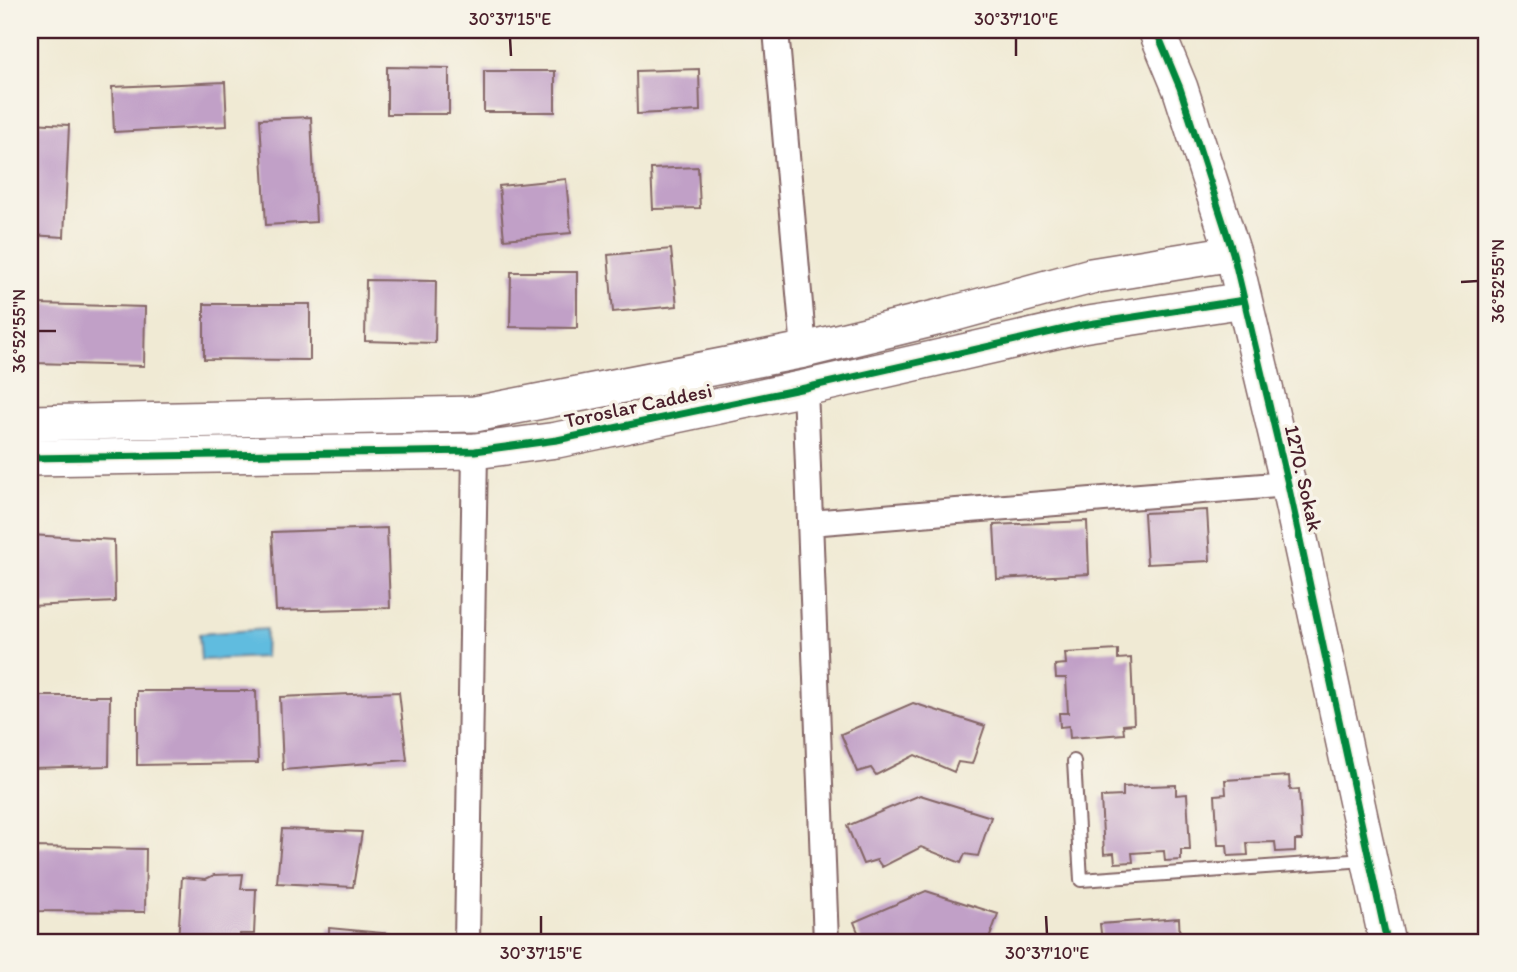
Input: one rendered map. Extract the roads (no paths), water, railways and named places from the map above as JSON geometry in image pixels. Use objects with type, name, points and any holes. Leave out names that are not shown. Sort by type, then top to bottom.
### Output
[{"type":"street","points":[[776,30],[804,350]]},
{"type":"street","name":"1270. Sokak","points":[[1156,30],[1180,88],[1233,253],[1288,484],[1387,942]]},
{"type":"street","name":"Toroslar Caddesi","points":[[30,423],[475,414],[804,350],[1091,276],[1233,253]]},
{"type":"street","name":"Toroslar Caddesi","points":[[30,458],[475,451],[557,440],[805,388],[1082,324],[1244,300]]},
{"type":"street","points":[[805,388],[826,942]]},
{"type":"street","points":[[467,942],[475,414]]},
{"type":"street","points":[[810,523],[1288,484]]},
{"type":"lane","points":[[1074,761],[1081,880],[1370,860]]},
{"type":"water","points":[[266,629],[265,657],[201,660],[199,634]]}]
